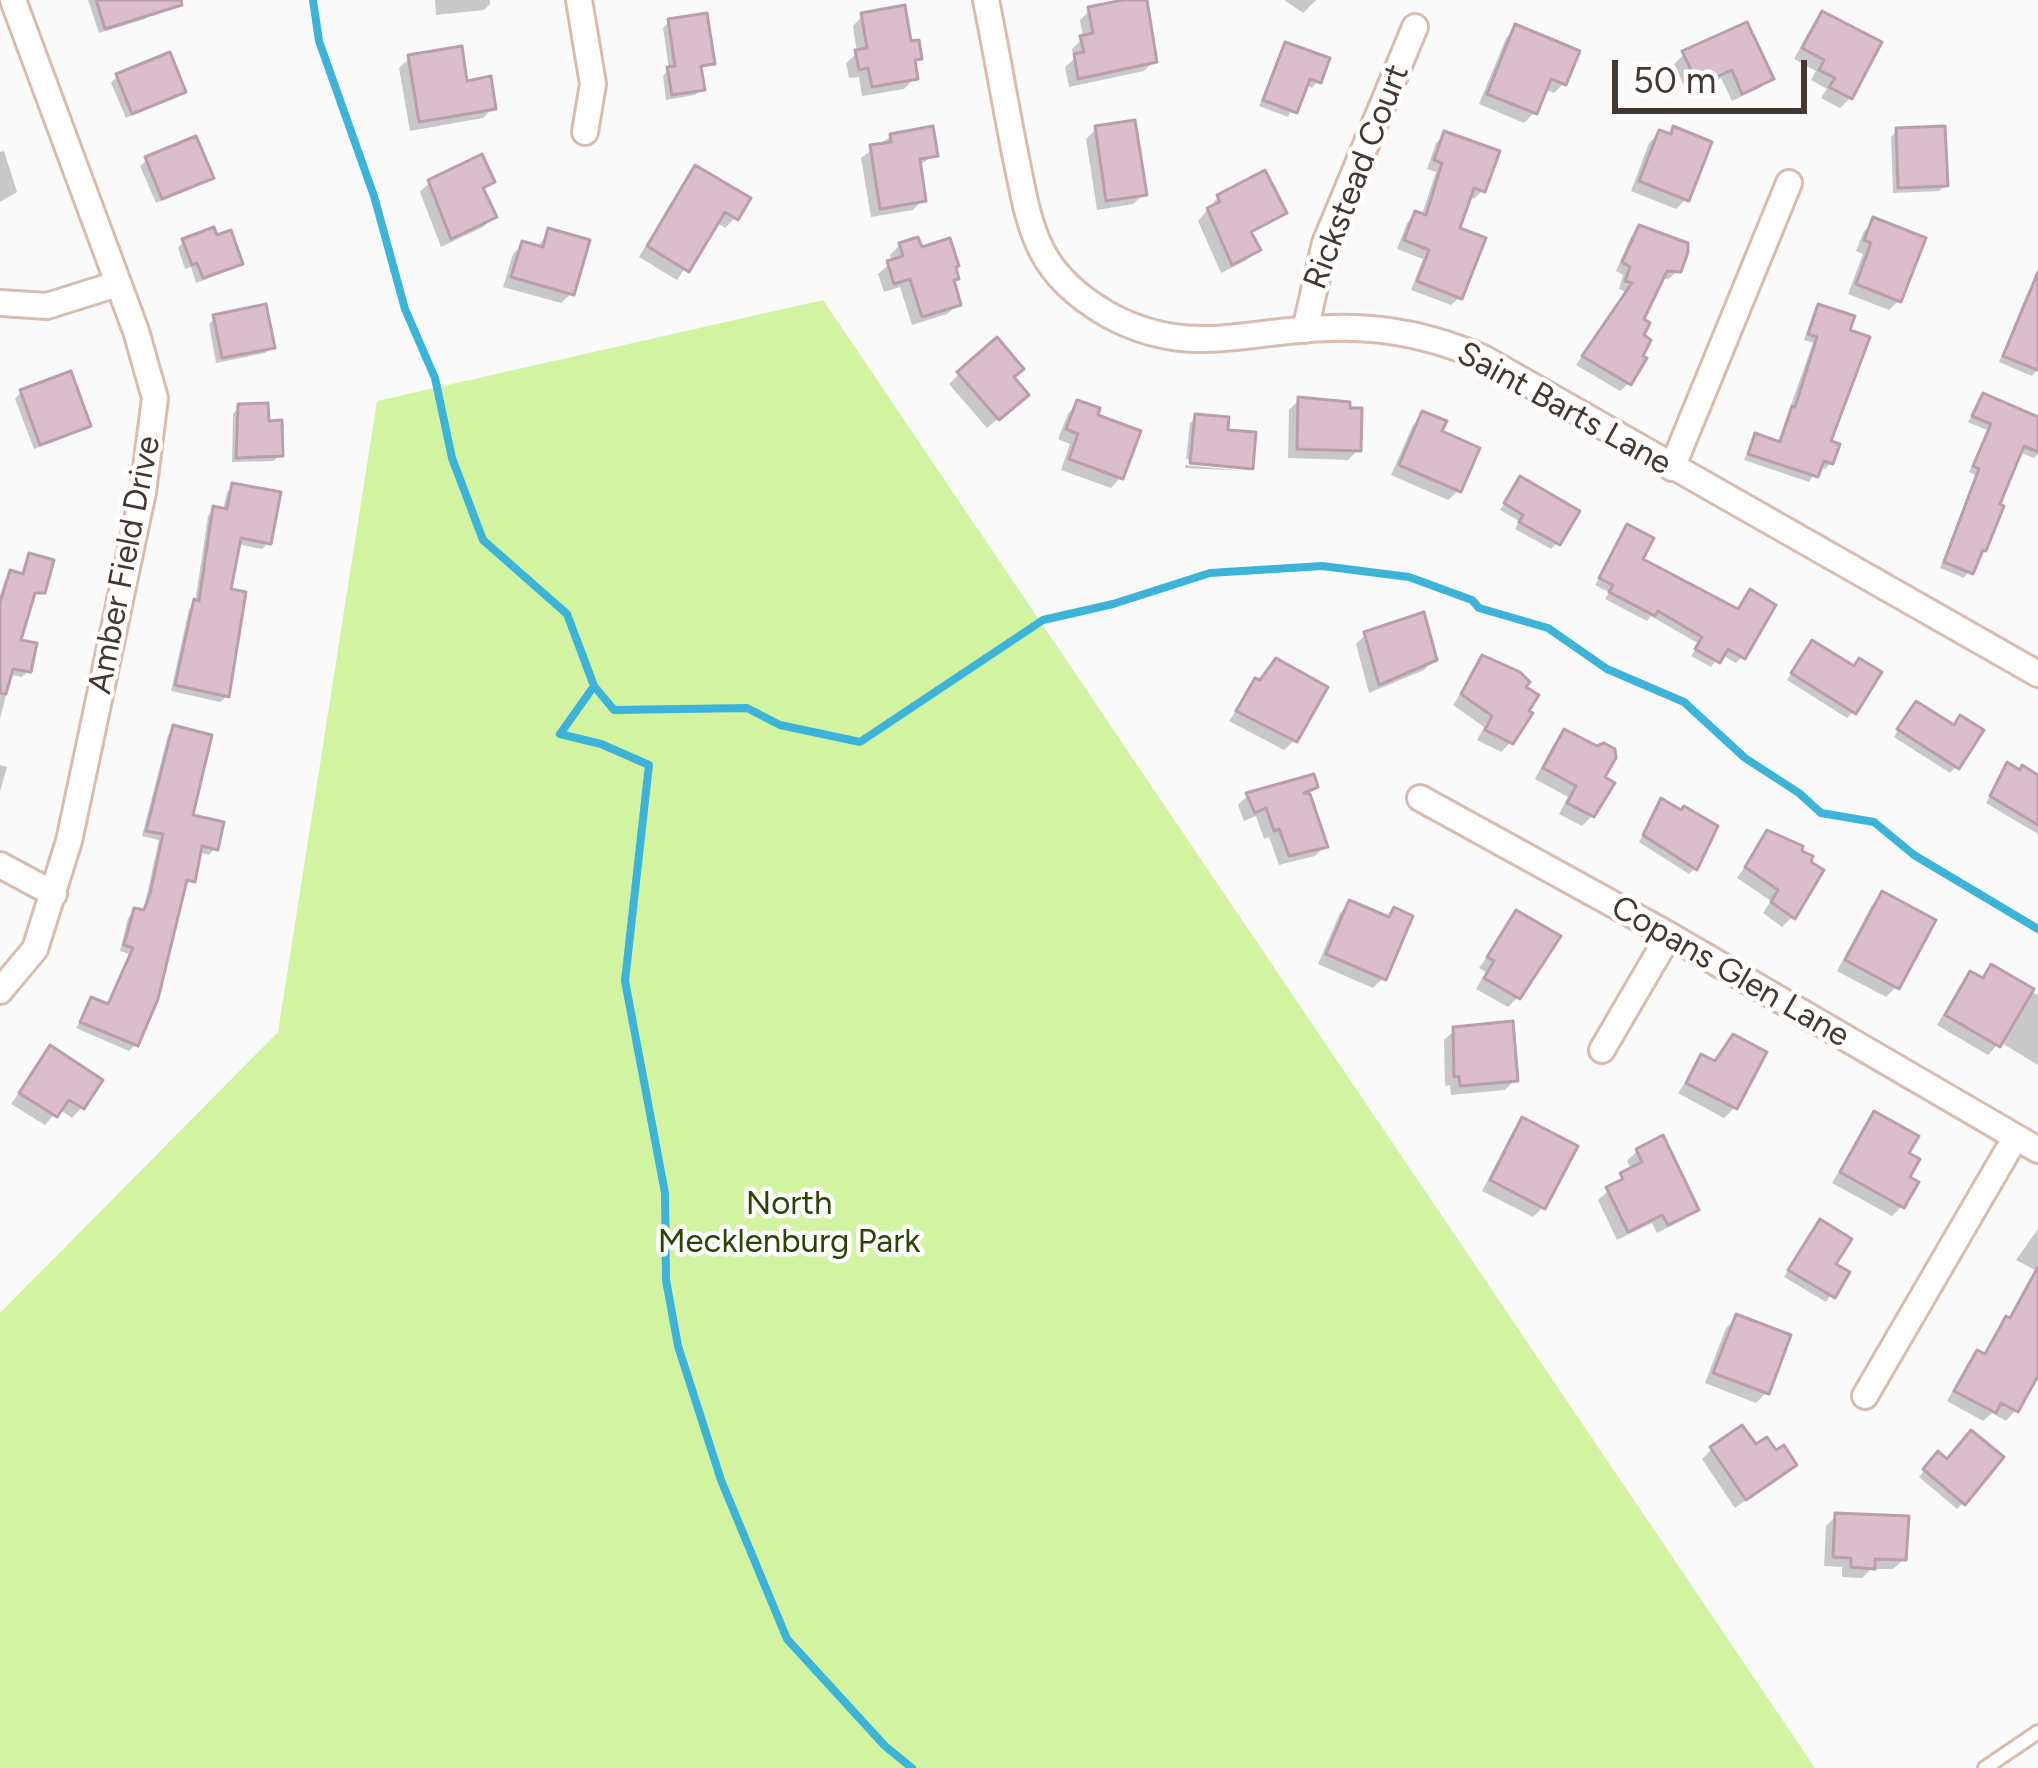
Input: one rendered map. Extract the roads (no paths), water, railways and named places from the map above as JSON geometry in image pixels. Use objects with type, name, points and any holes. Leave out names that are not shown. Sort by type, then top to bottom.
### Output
[{"type":"street","name":"Amber Field Drive","points":[[0,991],[35,949],[69,841],[153,435],[154,398],[149,368],[13,0]]},
{"type":"street","points":[[579,0],[593,85],[585,132]]},
{"type":"street","name":"Saint Barts Lane","points":[[986,0],[1028,212],[1042,252],[1063,281],[1091,304],[1163,338],[1191,341],[1377,328],[1454,345],[2034,663]]},
{"type":"street","name":"Rickstead Court","points":[[1305,330],[1325,243],[1415,27]]},
{"type":"street","points":[[1672,468],[1789,183]]},
{"type":"street","points":[[0,303],[47,307],[117,284]]},
{"type":"street","name":"Copans Glen Lane","points":[[1420,798],[1669,935],[2038,1150]]},
{"type":"street","points":[[0,865],[54,894]]},
{"type":"street","points":[[1602,1050],[1669,935]]},
{"type":"street","points":[[1865,1396],[2014,1138]]},
{"type":"lane","points":[[1985,1768],[2038,1732]]},
{"type":"waterway","points":[[313,0],[319,41],[374,196],[405,309],[435,378],[452,458],[483,540],[567,614],[594,686],[614,710],[747,708],[780,725],[860,742],[1043,620],[1210,573],[1322,566],[1409,577],[1472,600],[1479,608],[1548,628],[1607,669],[1684,702],[1745,758],[1821,813],[1874,822],[1914,855],[2038,929]]},
{"type":"waterway","points":[[594,686],[560,734],[601,744],[649,765],[625,981],[665,1193],[666,1280],[678,1346],[721,1480],[787,1639],[885,1746],[912,1768]]},
{"type":"park label","name":"North Mecklenburg Park","points":[[789,1223]]}]
